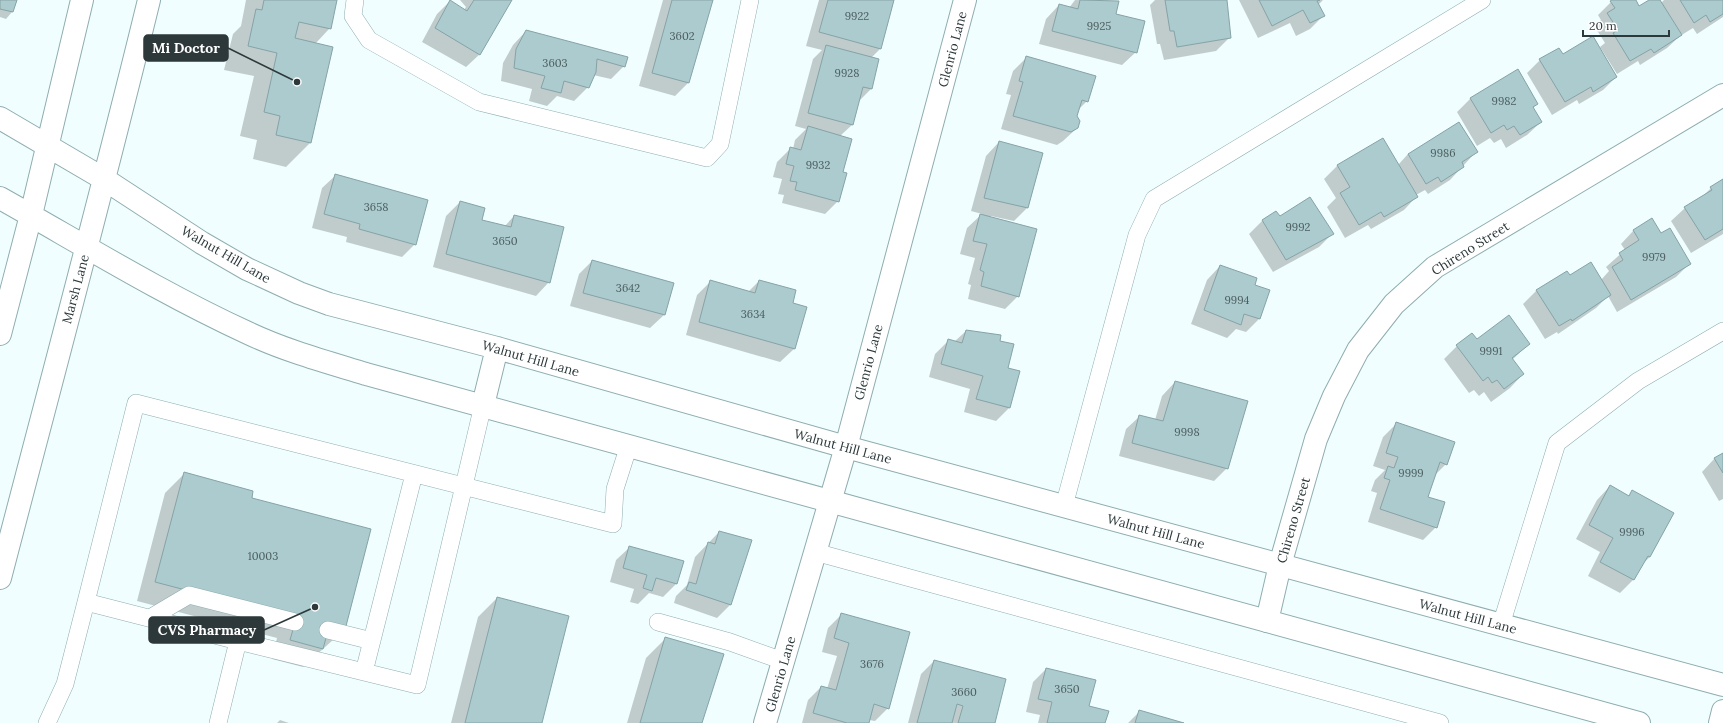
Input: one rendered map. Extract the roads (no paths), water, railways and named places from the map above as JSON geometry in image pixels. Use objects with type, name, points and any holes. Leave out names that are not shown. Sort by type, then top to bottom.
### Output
[{"type":"main road","points":[[0,334],[31,215],[82,0]]},
{"type":"main road","name":"Marsh Lane","points":[[0,578],[149,0]]},
{"type":"main road","name":"Glenrio Lane","points":[[765,723],[829,500],[846,447],[965,0]]},
{"type":"main road","name":"Chireno Street","points":[[1267,621],[1280,565],[1316,439],[1334,396],[1358,350],[1394,304],[1435,267],[1723,95]]},
{"type":"main road","name":"Walnut Hill Lane","points":[[0,118],[104,179],[202,243],[247,269],[299,293],[329,304],[497,348],[846,447],[1723,685]]},
{"type":"main road","points":[[0,198],[175,297],[250,334],[308,356],[1639,723]]},
{"type":"main road","points":[[482,405],[497,348]]},
{"type":"main road","points":[[1720,723],[1723,711]]},
{"type":"lane","points":[[355,0],[353,16],[369,40],[479,102],[707,158],[720,144],[750,0]]},
{"type":"lane","points":[[1064,506],[1137,235],[1154,199],[1482,0]]},
{"type":"lane","points":[[1501,625],[1557,443],[1638,381],[1723,331]]},
{"type":"lane","points":[[47,723],[65,684],[136,403],[614,524],[615,489],[629,445]]},
{"type":"lane","points":[[86,602],[417,685],[482,405]]},
{"type":"lane","points":[[364,672],[414,474]]},
{"type":"lane","points":[[815,552],[1440,723]]},
{"type":"lane","points":[[150,618],[189,596],[295,622]]},
{"type":"lane","points":[[658,622],[730,642],[784,661]]},
{"type":"lane","points":[[328,630],[372,641]]},
{"type":"lane","points":[[218,723],[238,641]]},
{"type":"place","name":"Mi Doctor","points":[[297,82]]},
{"type":"place","name":"CVS Pharmacy","points":[[315,607]]}]
